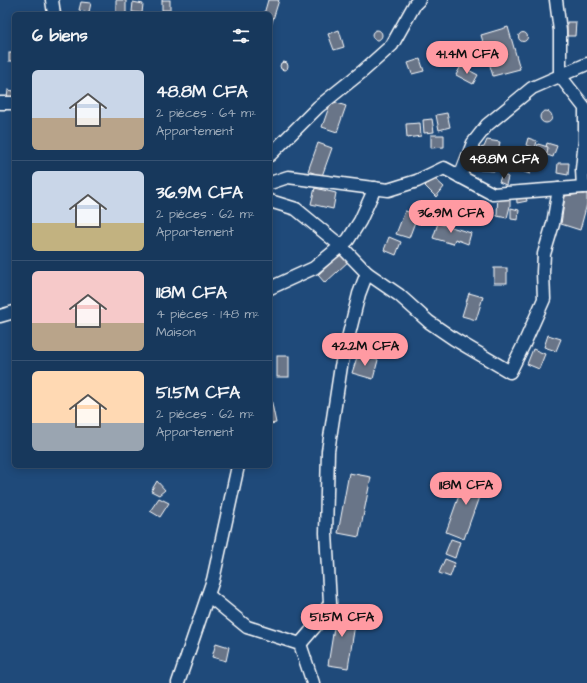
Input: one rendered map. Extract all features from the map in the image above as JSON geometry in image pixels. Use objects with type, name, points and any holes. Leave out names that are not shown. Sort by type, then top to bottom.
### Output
[{"type":"street","points":[[52,0],[54,12]]},
{"type":"street","points":[[272,182],[288,177],[388,190],[417,181],[444,168],[493,194],[585,187],[582,170],[586,108],[560,76],[560,31],[556,0]]},
{"type":"street","points":[[272,153],[318,107],[363,71],[392,45],[413,1]]},
{"type":"street","points":[[460,177],[473,143],[487,125],[532,88],[587,64]]},
{"type":"street","points":[[0,102],[12,103]]},
{"type":"street","points":[[272,287],[314,268],[348,240],[360,221],[375,188]]},
{"type":"street","points":[[272,202],[296,209],[341,246],[367,273],[399,295],[429,322],[454,339],[510,372],[544,299],[544,254],[553,224],[559,190]]},
{"type":"street","points":[[300,644],[318,623],[330,603],[326,534],[328,451],[341,366],[359,294],[367,273]]},
{"type":"street","points":[[0,316],[12,313]]},
{"type":"street","points":[[178,683],[213,580],[238,468]]},
{"type":"street","points":[[208,595],[246,627],[300,644]]},
{"type":"street","points":[[300,644],[313,683]]},
{"type":"building","points":[[116,0],[126,0],[126,12],[116,12]]},
{"type":"building","points":[[162,0],[170,0],[170,10],[162,10]]},
{"type":"building","points":[[268,0],[279,0],[272,23],[272,12],[265,12]]},
{"type":"building","points":[[81,2],[91,3],[89,12],[79,10]]},
{"type":"building","points":[[133,2],[143,4],[142,12],[132,12]]},
{"type":"building","points":[[567,22],[576,22],[575,36],[567,36]]},
{"type":"building","points":[[508,27],[520,69],[493,76],[481,35]]},
{"type":"building","points":[[339,30],[344,47],[334,50],[328,34]]},
{"type":"building","points":[[375,30],[379,30],[382,35],[379,40],[375,40],[372,37],[372,33]]},
{"type":"building","points":[[523,32],[528,37],[523,42],[518,37]]},
{"type":"building","points":[[439,42],[461,57],[454,66],[433,51]]},
{"type":"building","points":[[9,53],[12,53],[12,61],[9,61]]},
{"type":"building","points":[[420,59],[424,71],[412,74],[408,63]]},
{"type":"building","points":[[282,62],[286,62],[288,66],[286,70],[282,70],[280,68],[280,64]]},
{"type":"building","points":[[461,66],[478,75],[473,84],[456,75]]},
{"type":"building","points":[[8,90],[12,91],[12,99],[7,98]]},
{"type":"building","points":[[331,101],[346,106],[337,132],[322,127]]},
{"type":"building","points":[[548,111],[551,112],[551,122],[544,123],[541,122],[540,115],[541,112]]},
{"type":"building","points":[[447,113],[450,127],[439,130],[436,115]]},
{"type":"building","points":[[432,119],[434,132],[424,133],[423,120]]},
{"type":"building","points":[[420,123],[421,136],[407,138],[406,124]]},
{"type":"building","points":[[431,135],[444,135],[444,147],[431,148]]},
{"type":"building","points":[[528,138],[537,141],[535,148],[526,145]]},
{"type":"building","points":[[487,140],[500,142],[494,171],[480,170],[482,161],[475,157],[477,148],[484,147]]},
{"type":"building","points":[[318,143],[332,148],[322,176],[308,171]]},
{"type":"building","points":[[547,143],[557,146],[553,157],[544,154]]},
{"type":"building","points":[[538,144],[548,147],[547,154],[536,152]]},
{"type":"building","points":[[558,163],[569,163],[568,175],[557,173]]},
{"type":"building","points":[[526,167],[531,168],[530,174],[524,172]]},
{"type":"building","points":[[502,174],[508,177],[506,185],[499,182]]},
{"type":"building","points":[[433,177],[444,187],[436,197],[425,186]]},
{"type":"building","points":[[524,187],[527,201],[517,203],[516,189]]},
{"type":"building","points":[[315,188],[336,193],[333,209],[311,204]]},
{"type":"building","points":[[498,190],[510,190],[510,206],[507,218],[497,216]]},
{"type":"building","points":[[587,193],[587,204],[580,230],[561,224],[565,196]]},
{"type":"building","points":[[511,208],[519,210],[518,220],[511,219]]},
{"type":"building","points":[[405,211],[418,214],[409,238],[396,234]]},
{"type":"building","points":[[438,223],[471,233],[468,244],[455,239],[453,244],[433,238]]},
{"type":"building","points":[[389,237],[401,242],[396,255],[384,250]]},
{"type":"building","points":[[342,252],[350,260],[325,283],[318,275]]},
{"type":"building","points":[[494,268],[507,268],[507,283],[494,283]]},
{"type":"building","points":[[469,293],[483,297],[476,320],[462,316]]},
{"type":"building","points":[[548,335],[561,339],[556,351],[544,347]]},
{"type":"building","points":[[533,349],[545,354],[539,369],[527,364]]},
{"type":"building","points":[[358,354],[378,360],[373,379],[352,373]]},
{"type":"building","points":[[277,356],[289,356],[289,377],[277,377]]},
{"type":"building","points":[[272,404],[276,423],[272,424]]},
{"type":"building","points":[[349,473],[371,477],[359,537],[338,533]]},
{"type":"building","points":[[467,473],[485,480],[464,539],[446,532]]},
{"type":"building","points":[[157,481],[165,490],[159,495],[151,491]]},
{"type":"building","points":[[159,498],[169,503],[160,517],[150,511]]},
{"type":"building","points":[[451,539],[460,542],[455,558],[445,554]]},
{"type":"building","points":[[445,559],[455,563],[450,577],[439,573]]},
{"type":"building","points":[[337,609],[357,612],[348,668],[328,665]]},
{"type":"building","points":[[216,643],[229,647],[226,661],[212,657]]}]
